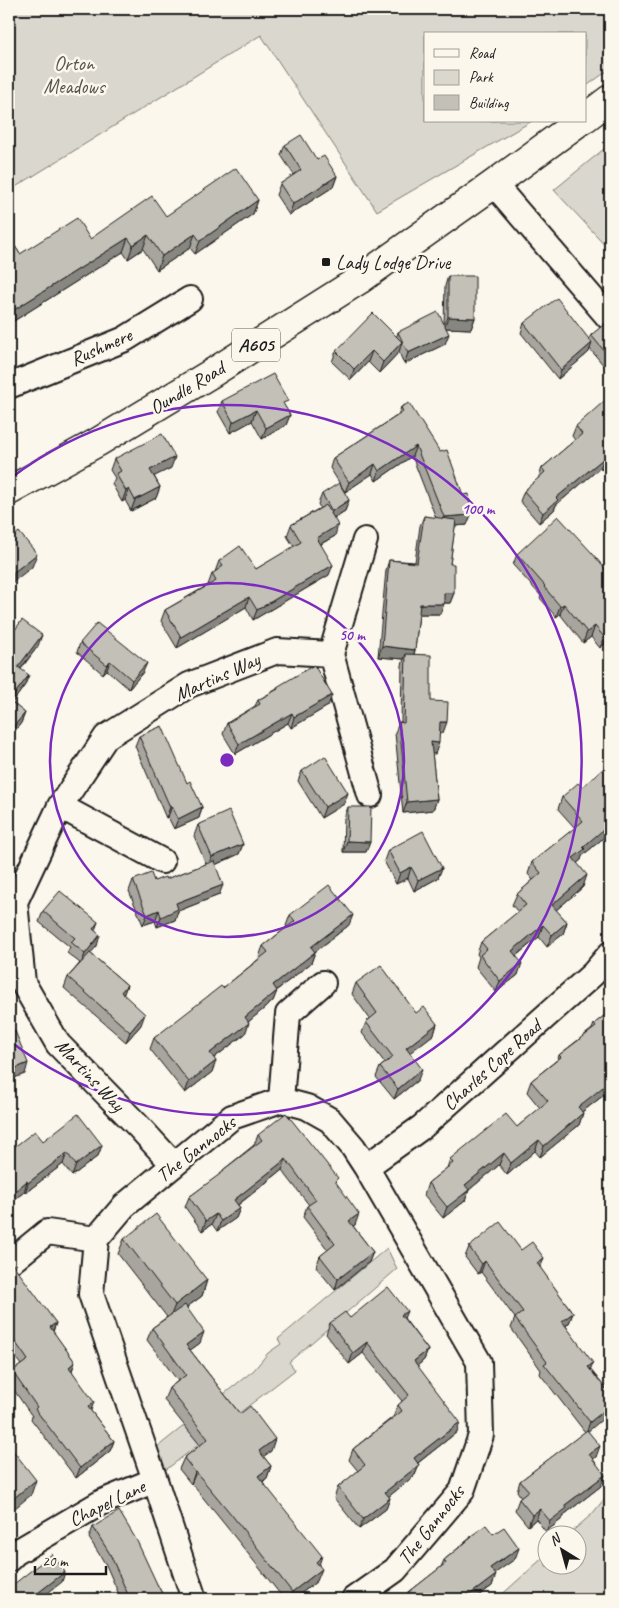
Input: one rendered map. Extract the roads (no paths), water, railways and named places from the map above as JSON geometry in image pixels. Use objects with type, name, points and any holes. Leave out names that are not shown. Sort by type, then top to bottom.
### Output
[{"type":"main road","points":[[586,117],[610,100]]},
{"type":"main road","name":"Oundle Road","points":[[9,491],[98,442],[237,358],[359,280],[579,122]]},
{"type":"street","points":[[494,184],[610,319]]},
{"type":"street","name":"Rushmere","points":[[9,386],[125,339],[190,300]]},
{"type":"street","points":[[365,540],[331,654],[370,795]]},
{"type":"street","name":"Martins Way","points":[[174,1165],[58,1044],[23,983],[15,902],[60,806],[106,736],[189,685],[277,651],[331,654]]},
{"type":"street","points":[[60,806],[162,861]]},
{"type":"street","name":"Charles Cope Road","points":[[366,1167],[422,1127],[593,974],[610,954]]},
{"type":"street","points":[[281,1100],[288,1014],[323,983]]},
{"type":"street","name":"The Gannocks","points":[[96,1239],[124,1206],[232,1117],[281,1100],[306,1107],[330,1120],[353,1147],[479,1362],[481,1435],[462,1491],[395,1570],[354,1599]]},
{"type":"street","points":[[9,1259],[14,1259],[46,1232],[96,1239],[91,1294],[194,1599]]},
{"type":"street","name":"Chapel Lane","points":[[9,1559],[15,1553],[102,1502],[155,1480]]},
{"type":"place","name":"Lady Lodge Drive","points":[[326,262]]},
{"type":"park label","name":"Orton Meadows","points":[[74,74]]}]
